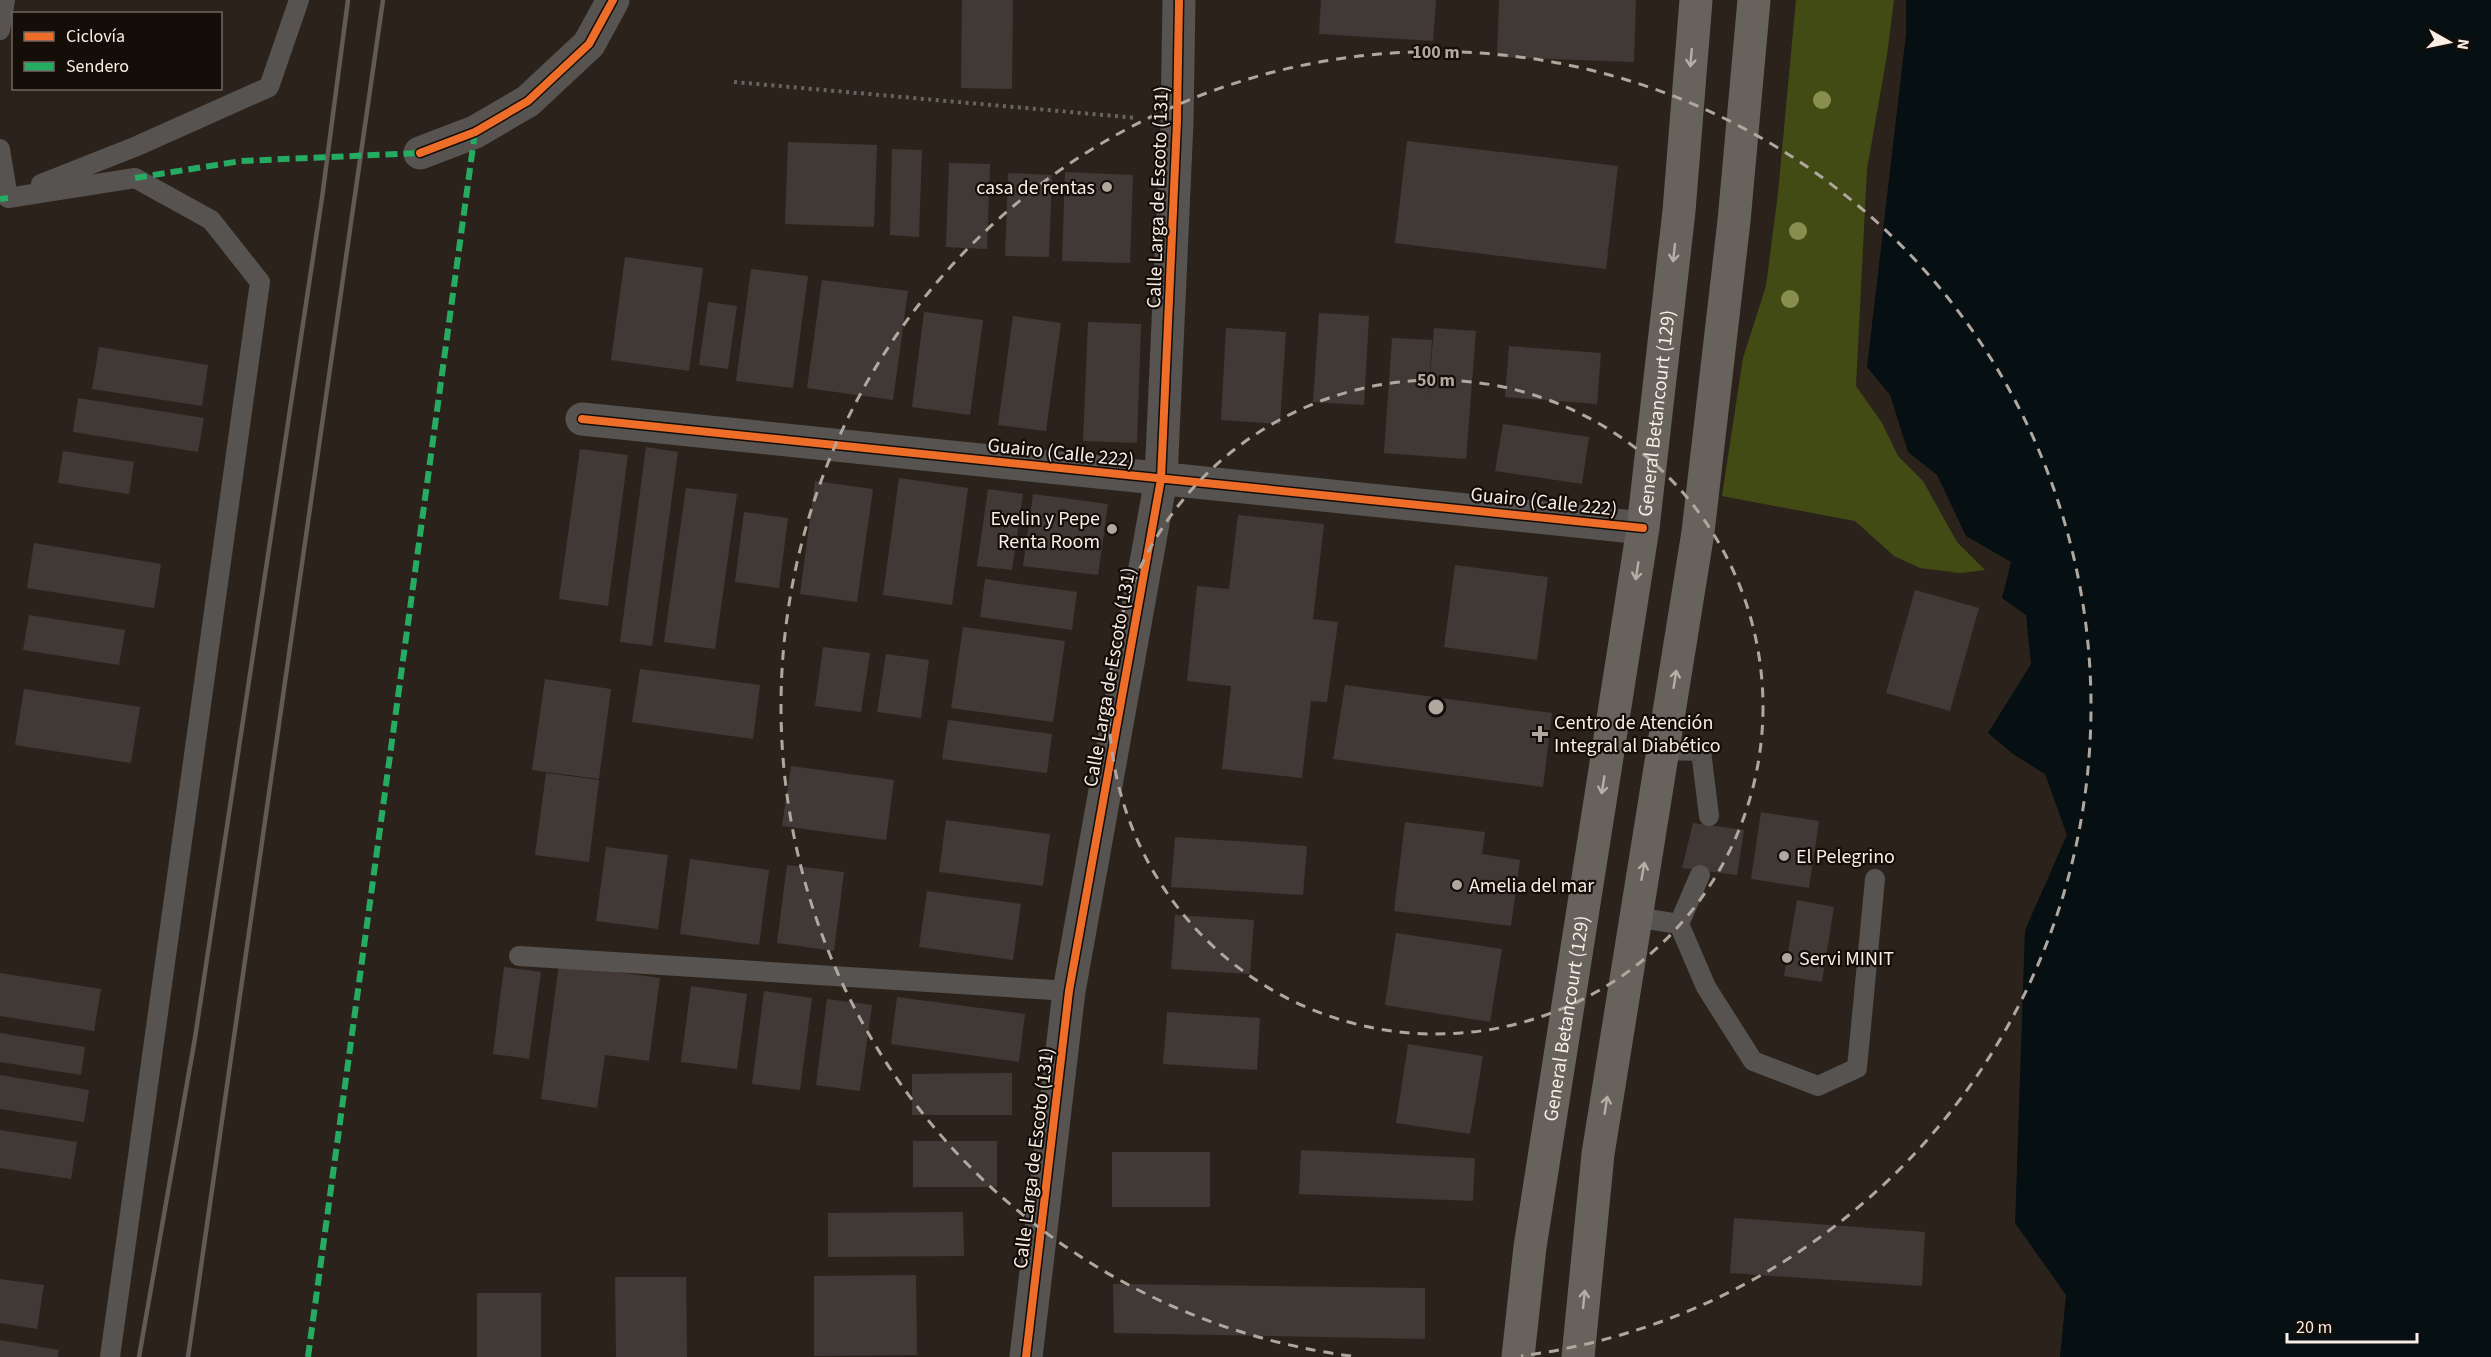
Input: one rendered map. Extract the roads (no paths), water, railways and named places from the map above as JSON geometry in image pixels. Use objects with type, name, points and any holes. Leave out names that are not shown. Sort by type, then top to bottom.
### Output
[{"type":"highway","name":"General Betancourt (129)","points":[[1518,1357],[1530,1246],[1643,528],[1679,211],[1696,0]]},
{"type":"highway","points":[[1578,1357],[1599,1154],[1698,532],[1734,221],[1754,0]]},
{"type":"street","points":[[420,153],[475,132],[528,101],[589,44],[613,0]]},
{"type":"street","name":"Calle Larga de Escoto (131)","points":[[1026,1357],[1069,991],[1161,479],[1177,122],[1179,0]]},
{"type":"street","name":"Guairo (Calle 222)","points":[[582,419],[1643,528]]},
{"type":"lane","points":[[0,30],[5,0]]},
{"type":"lane","points":[[8,198],[137,146],[269,87],[299,0]]},
{"type":"lane","points":[[0,149],[8,198]]},
{"type":"lane","points":[[8,198],[135,178],[211,220],[260,282],[110,1357]]},
{"type":"lane","points":[[1664,750],[1701,751],[1709,816]]},
{"type":"lane","points":[[1700,875],[1679,924],[1706,987],[1753,1061],[1818,1086],[1857,1068],[1875,879]]},
{"type":"lane","points":[[1635,917],[1679,924]]},
{"type":"lane","points":[[519,956],[1069,991]]},
{"type":"railway","points":[[139,1357],[195,1038],[322,198],[348,0]]},
{"type":"railway","points":[[188,1357],[383,0]]},
{"type":"place","name":"casa de rentas","points":[[1107,187]]},
{"type":"place","name":"Evelin y Pepe Renta Room","points":[[1112,529]]},
{"type":"place","name":"Centro de Atención Integral al Diabético","points":[[1540,734]]},
{"type":"place","name":"El Pelegrino","points":[[1784,856]]},
{"type":"place","name":"Amelia del mar","points":[[1457,885]]},
{"type":"place","name":"Servi MINIT","points":[[1787,958]]}]
